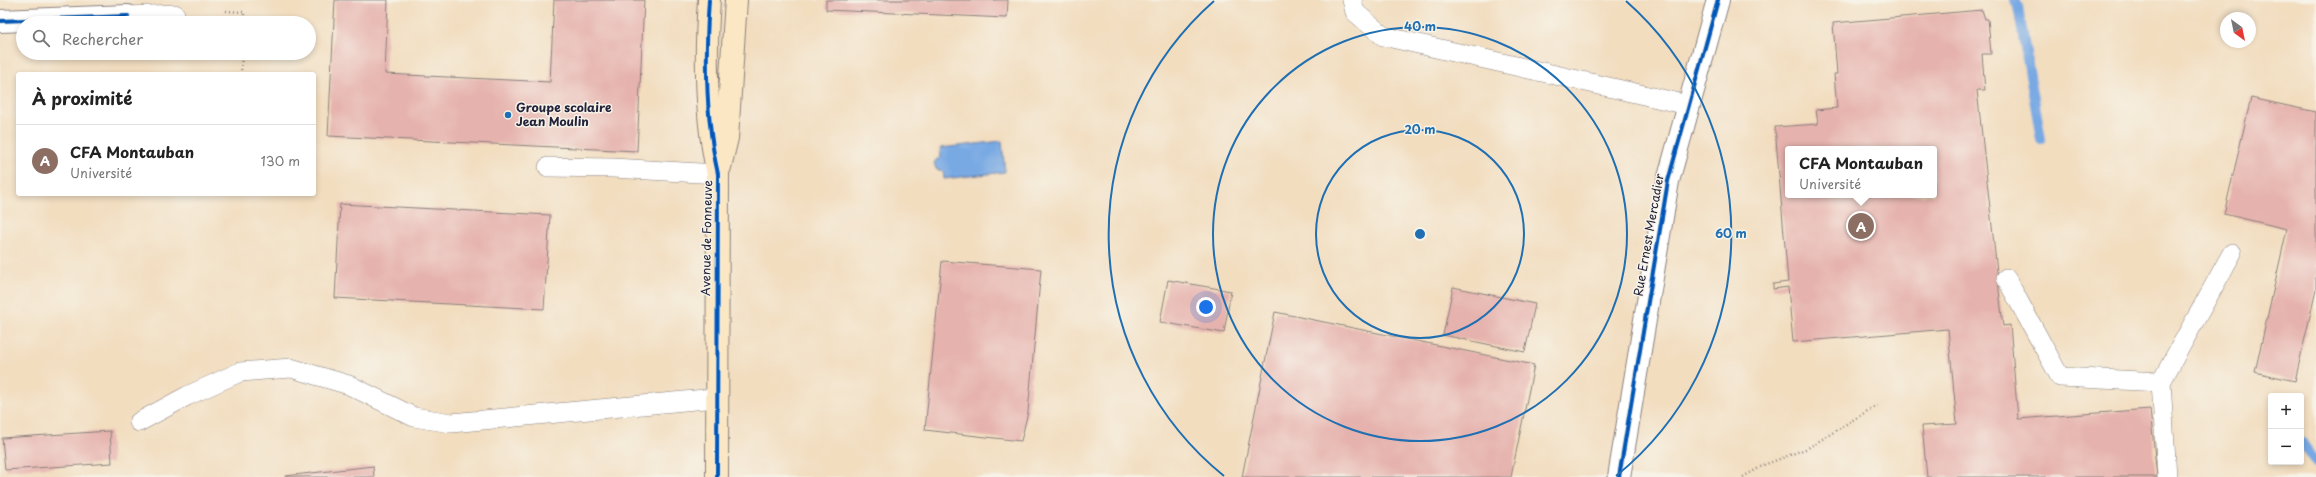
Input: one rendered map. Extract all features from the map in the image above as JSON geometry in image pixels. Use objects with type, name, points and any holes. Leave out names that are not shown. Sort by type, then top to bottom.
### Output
[{"type":"street","name":"Avenue de Fonneuve","points":[[708,0],[705,51],[712,146],[718,174],[716,398],[717,477]]},
{"type":"street","name":"Avenue de Fonneuve","points":[[718,174],[727,138],[736,0]]},
{"type":"street","name":"Rue Ernest Mercadier","points":[[1619,477],[1668,181],[1718,0]]},
{"type":"street","points":[[0,21],[16,20]]},
{"type":"lane","points":[[1352,0],[1354,12],[1383,36],[1688,105]]},
{"type":"lane","points":[[128,16],[175,14]]},
{"type":"lane","points":[[548,168],[613,168],[718,174]]},
{"type":"lane","points":[[2167,477],[2161,382],[2232,253]]},
{"type":"lane","points":[[2006,278],[2060,377],[2161,382]]},
{"type":"lane","points":[[139,422],[187,396],[240,372],[291,368],[349,385],[414,417],[451,423],[716,398]]},
{"type":"path","points":[[226,11],[244,12],[244,16]]},
{"type":"path","points":[[241,72],[242,60]]},
{"type":"path","points":[[1743,477],[1764,465],[1808,448],[1877,405]]},
{"type":"water","points":[[1002,141],[1005,172],[944,179],[943,171],[936,169],[934,163],[941,157],[940,148]]},
{"type":"building","points":[[335,0],[388,0],[385,74],[550,82],[554,0],[644,0],[637,151],[328,136]]},
{"type":"building","points":[[826,0],[1008,0],[1007,18],[826,10]]},
{"type":"building","points":[[1982,10],[1985,19],[1988,19],[1991,54],[1982,54],[1985,90],[1977,90],[2003,326],[2010,325],[2018,419],[2150,409],[2157,477],[1927,477],[1922,426],[1957,424],[1948,329],[1793,342],[1788,287],[1773,289],[1773,284],[1788,282],[1775,127],[1818,124],[1816,110],[1837,108],[1834,74],[1837,74],[1833,23]]},
{"type":"building","points":[[2251,98],[2316,112],[2316,290],[2295,381],[2255,372],[2287,229],[2224,214]]},
{"type":"building","points":[[340,204],[550,215],[544,309],[335,298]]},
{"type":"building","points":[[942,261],[1041,269],[1028,412],[1021,441],[925,430]]},
{"type":"building","points":[[1168,280],[1231,291],[1224,333],[1160,322]]},
{"type":"building","points":[[1453,287],[1535,304],[1525,352],[1443,335]]},
{"type":"building","points":[[1275,312],[1534,365],[1511,477],[1242,477]]},
{"type":"building","points":[[110,431],[112,463],[5,470],[2,438]]},
{"type":"building","points":[[373,466],[374,477],[285,477],[285,476]]},
{"type":"waterway","points":[[2015,0],[2018,7],[2041,139]]},
{"type":"waterway","points":[[2304,445],[2316,463]]},
{"type":"cycle path","points":[[709,0],[707,44],[708,109],[718,174],[717,477]]},
{"type":"cycle path","points":[[1619,477],[1668,181],[1718,0]]},
{"type":"cycle path","points":[[0,21],[16,20]]},
{"type":"place","name":"Groupe scolaire Jean Moulin","points":[[508,115]]},
{"type":"place","name":"CFA Montauban","points":[[1861,226]]}]
